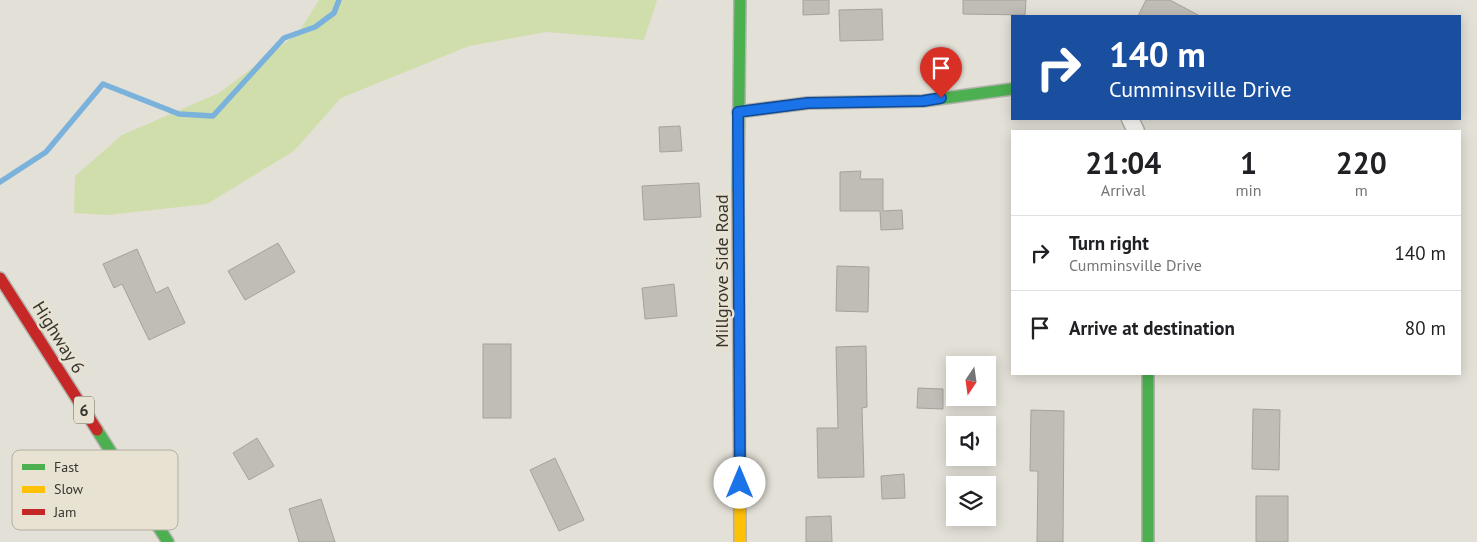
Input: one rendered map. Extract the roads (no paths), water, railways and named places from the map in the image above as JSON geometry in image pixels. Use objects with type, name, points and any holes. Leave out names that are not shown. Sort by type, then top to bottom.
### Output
[{"type":"main road","name":"Millgrove Side Road","points":[[740,0],[738,112],[740,542]]},
{"type":"main road","points":[[738,112],[808,103],[923,101],[1011,89]]},
{"type":"main road","name":"Highway 6","points":[[0,278],[109,450]]},
{"type":"main road","points":[[1148,375],[1148,542]]},
{"type":"main road","name":"Highway 6","points":[[160,530],[168,542]]},
{"type":"waterway","points":[[0,182],[46,152],[103,84],[179,114],[213,116],[284,38],[315,27],[334,13],[339,0]]}]
